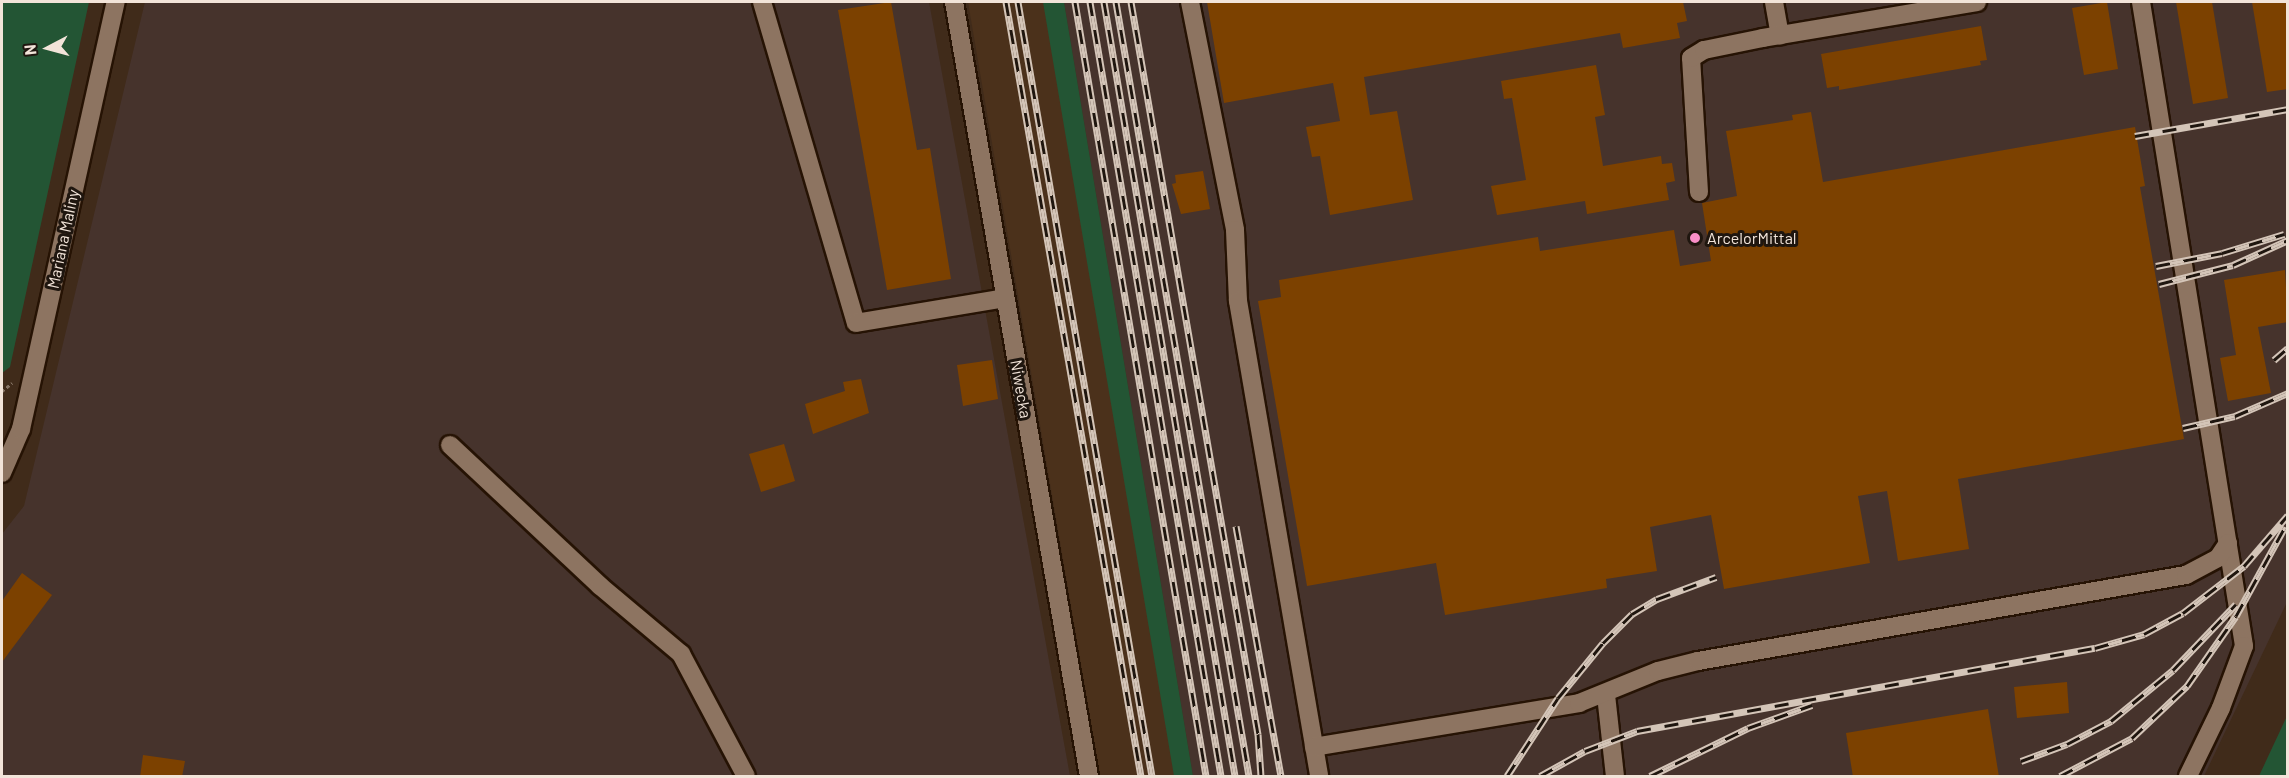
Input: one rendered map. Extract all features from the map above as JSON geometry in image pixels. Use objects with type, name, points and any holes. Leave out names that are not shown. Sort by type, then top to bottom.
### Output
[{"type":"street","name":"Mariana Maliny","points":[[2,473],[21,429],[116,2]]},
{"type":"street","points":[[762,2],[856,322],[1005,298]]},
{"type":"street","name":"Niwecka","points":[[954,2],[1089,777]]},
{"type":"street","points":[[1190,2],[1234,230],[1238,301],[1319,777]]},
{"type":"street","points":[[1774,2],[1780,35]]},
{"type":"street","points":[[1699,192],[1691,58],[1704,50],[1780,35],[1977,2]]},
{"type":"street","points":[[2141,2],[2244,646],[2221,708],[2188,777]]},
{"type":"street","points":[[450,445],[600,586],[681,654],[746,777]]},
{"type":"street","points":[[1314,747],[1579,703],[1606,695],[1658,671],[1698,661],[2186,575],[2218,558],[2228,543]]},
{"type":"street","points":[[1606,695],[1615,777]]},
{"type":"shaded area","points":[[145,2],[929,2],[1070,776],[2,776],[2,534],[24,506]]},
{"type":"shaded area","points":[[968,2],[1064,2],[1193,776],[1100,776]]},
{"type":"shaded area","name":"ArcelorMittal","points":[[1064,2],[2287,2],[2287,602],[2204,776],[1193,776]]},
{"type":"green space","points":[[2,2],[89,2],[10,367],[2,373]]},
{"type":"green space","points":[[1043,2],[1064,2],[1193,776],[1174,776]]},
{"type":"green space","points":[[2287,716],[2287,776],[2259,776]]},
{"type":"building","points":[[891,2],[917,150],[930,148],[951,279],[887,290],[838,10]]},
{"type":"building","points":[[1207,2],[1683,2],[1687,21],[1677,23],[1680,38],[1623,48],[1620,33],[1364,77],[1370,115],[1397,111],[1413,200],[1330,215],[1320,156],[1312,157],[1306,127],[1340,121],[1333,83],[1224,103]]},
{"type":"building","points":[[2107,2],[2118,69],[2084,75],[2072,8]]},
{"type":"building","points":[[2176,2],[2212,2],[2228,98],[2193,104]]},
{"type":"building","points":[[2252,2],[2288,2],[2288,89],[2267,92]]},
{"type":"building","points":[[1981,26],[1987,60],[1980,61],[1981,65],[1839,90],[1839,86],[1827,88],[1821,54]]},
{"type":"building","points":[[1596,65],[1605,115],[1595,117],[1603,166],[1661,156],[1662,164],[1672,163],[1675,181],[1666,183],[1669,200],[1587,214],[1585,201],[1497,215],[1491,186],[1526,180],[1512,98],[1504,99],[1501,81]]},
{"type":"building","points":[[1811,112],[1823,182],[2135,127],[2145,186],[2140,187],[2184,439],[1958,479],[1969,549],[1898,561],[1887,491],[1858,496],[1870,563],[1724,589],[1711,515],[1650,527],[1657,571],[1606,579],[1607,588],[1445,615],[1436,563],[1307,586],[1258,301],[1281,297],[1279,280],[1538,237],[1540,251],[1674,230],[1680,266],[1711,261],[1702,203],[1737,196],[1726,131],[1793,120],[1792,115]]},
{"type":"building","points":[[1203,171],[1210,209],[1181,214],[1172,184],[1176,183],[1175,175]]},
{"type":"building","points":[[2285,270],[2288,322],[2258,327],[2271,393],[2228,401],[2220,358],[2236,355],[2224,280]]},
{"type":"building","points":[[992,360],[998,399],[963,406],[957,365]]},
{"type":"building","points":[[861,379],[869,413],[813,434],[805,404],[845,391],[843,382]]},
{"type":"building","points":[[784,444],[795,481],[761,492],[749,454]]},
{"type":"building","points":[[22,573],[52,595],[2,662],[2,601]]},
{"type":"building","points":[[2067,682],[2069,713],[2017,718],[2014,687]]},
{"type":"building","points":[[1988,709],[1999,777],[1853,777],[1846,733]]},
{"type":"building","points":[[143,755],[185,761],[182,777],[140,777]]},
{"type":"railway","points":[[1006,2],[1141,776]]},
{"type":"railway","points":[[1018,2],[1152,776]]},
{"type":"railway","points":[[1075,2],[1206,776]]},
{"type":"railway","points":[[1090,2],[1221,776]]},
{"type":"railway","points":[[1104,2],[1235,776]]},
{"type":"railway","points":[[1116,2],[1249,776]]},
{"type":"railway","points":[[1131,2],[1258,734],[1261,776]]},
{"type":"railway","points":[[2135,136],[2288,109]]},
{"type":"railway","points":[[2156,266],[2222,253],[2284,234]]},
{"type":"railway","points":[[2159,284],[2233,265],[2288,240]]},
{"type":"railway","points":[[2274,360],[2288,348]]},
{"type":"railway","points":[[2183,428],[2235,416],[2288,393]]},
{"type":"railway","points":[[1540,776],[1585,751],[1637,731],[2095,648],[2144,634],[2183,613],[2244,566],[2288,515]]},
{"type":"railway","points":[[1236,526],[1281,776]]},
{"type":"railway","points":[[2060,776],[2132,738],[2187,686],[2236,616],[2285,527]]},
{"type":"railway","points":[[1507,776],[1558,698],[1603,643],[1632,614],[1657,599],[1716,577]]},
{"type":"railway","points":[[2021,761],[2067,744],[2111,721],[2173,670],[2236,604]]},
{"type":"railway","points":[[1650,776],[1748,728],[1812,705]]},
{"type":"place","name":"ArcelorMittal","points":[[1695,238]]}]
